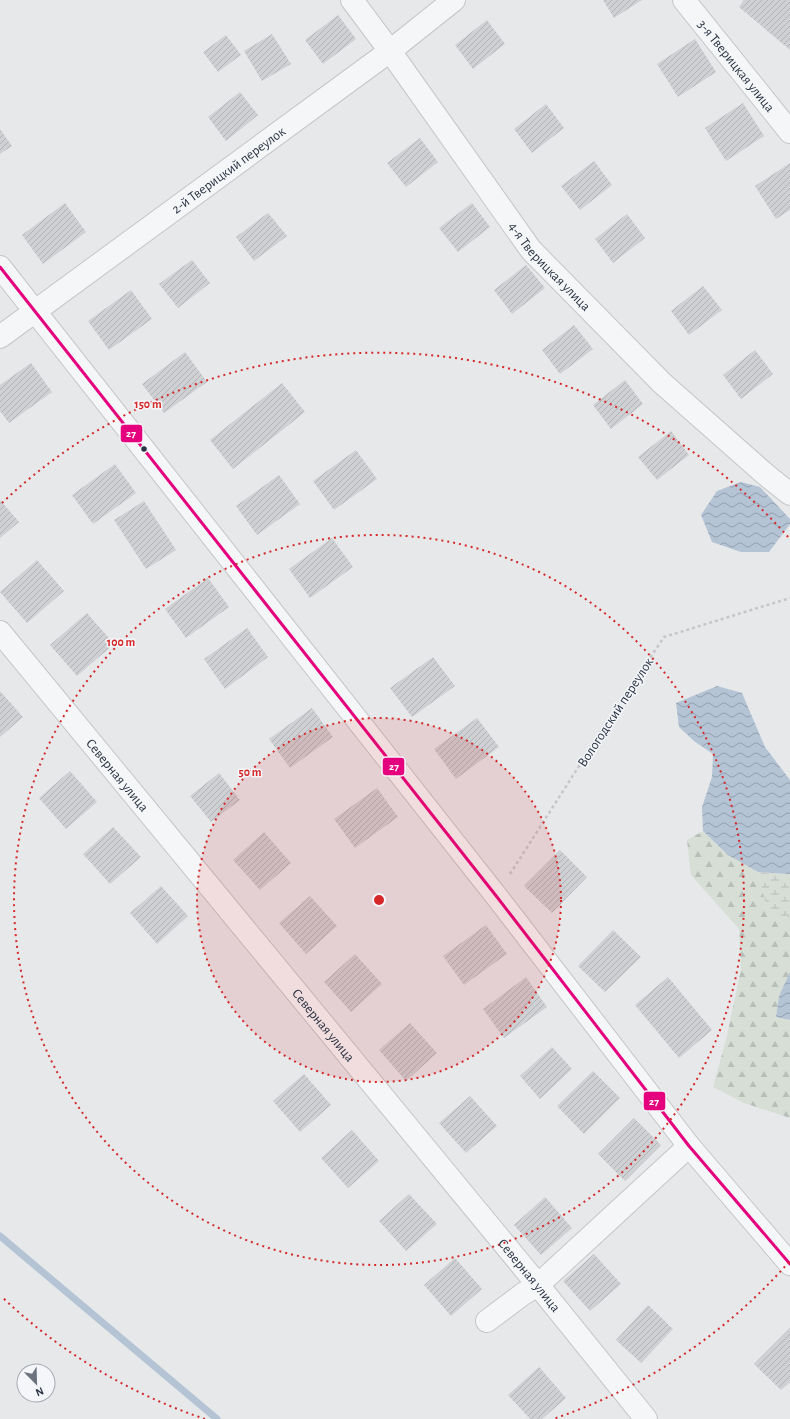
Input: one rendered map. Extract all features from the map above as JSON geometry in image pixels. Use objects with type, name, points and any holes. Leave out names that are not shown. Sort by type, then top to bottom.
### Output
[{"type":"street","name":"4-я Тверицкая улица","points":[[352,0],[390,51],[530,250],[662,383],[765,474],[790,494]]},
{"type":"street","name":"2-й Тверицкий переулок","points":[[0,337],[390,51],[454,0]]},
{"type":"street","name":"3-я Тверицкая улица","points":[[684,0],[790,132]]},
{"type":"street","points":[[0,268],[497,898],[690,1146],[790,1264]]},
{"type":"street","name":"Северная улица","points":[[0,632],[538,1285],[646,1419]]},
{"type":"street","points":[[487,1321],[523,1294],[538,1285],[690,1146]]},
{"type":"path","name":"Вологодский переулок","points":[[497,898],[516,864],[598,736],[664,637],[790,598]]},
{"type":"green space","points":[[703,831],[728,855],[758,872],[768,912],[780,921],[790,915],[790,972],[779,996],[776,1017],[790,1020],[790,1118],[744,1103],[713,1087],[727,1036],[741,969],[739,929],[691,875],[687,840]]},
{"type":"green space","points":[[758,872],[790,874],[790,915],[780,921],[768,912]]},
{"type":"water","points":[[741,482],[760,487],[790,519],[790,524],[769,552],[741,552],[712,542],[701,515],[717,491]]},
{"type":"water","points":[[717,686],[742,693],[765,747],[790,780],[790,874],[758,872],[728,855],[703,831],[702,807],[712,777],[713,754],[694,741],[679,727],[676,703]]},
{"type":"water","points":[[790,972],[790,1020],[776,1017],[779,996]]},
{"type":"building","points":[[603,0],[642,0],[614,18]]},
{"type":"building","points":[[744,0],[790,0],[790,50],[739,7]]},
{"type":"building","points":[[338,15],[356,39],[323,64],[305,40]]},
{"type":"building","points":[[487,20],[505,44],[473,69],[455,45]]},
{"type":"building","points":[[272,34],[291,64],[262,81],[244,51]]},
{"type":"building","points":[[226,35],[241,55],[218,72],[203,52]]},
{"type":"building","points":[[695,39],[716,72],[678,97],[657,64]]},
{"type":"building","points":[[240,92],[258,115],[226,141],[208,117]]},
{"type":"building","points":[[743,103],[764,136],[726,161],[705,128]]},
{"type":"building","points":[[546,104],[564,128],[532,153],[514,129]]},
{"type":"building","points":[[0,129],[12,146],[0,154]]},
{"type":"building","points":[[420,138],[438,162],[406,187],[387,163]]},
{"type":"building","points":[[594,161],[612,185],[580,210],[561,186]]},
{"type":"building","points":[[790,163],[790,210],[776,219],[755,186]]},
{"type":"building","points":[[65,203],[86,232],[43,264],[22,235]]},
{"type":"building","points":[[472,203],[490,227],[458,252],[439,228]]},
{"type":"building","points":[[268,213],[287,236],[254,261],[236,237]]},
{"type":"building","points":[[627,214],[645,238],[613,263],[595,239]]},
{"type":"building","points":[[192,260],[210,283],[178,308],[159,284]]},
{"type":"building","points":[[526,265],[545,288],[512,314],[494,290]]},
{"type":"building","points":[[703,286],[722,310],[689,335],[671,311]]},
{"type":"building","points":[[131,290],[152,319],[109,350],[88,321]]},
{"type":"building","points":[[574,325],[593,349],[560,374],[542,350]]},
{"type":"building","points":[[755,350],[773,374],[741,399],[723,375]]},
{"type":"building","points":[[185,352],[207,382],[164,413],[142,384]]},
{"type":"building","points":[[31,363],[52,392],[9,423],[0,411],[0,385]]},
{"type":"building","points":[[625,380],[643,404],[611,429],[593,405]]},
{"type":"building","points":[[282,383],[305,412],[233,469],[210,440]]},
{"type":"building","points":[[671,431],[689,455],[657,480],[638,457]]},
{"type":"building","points":[[356,450],[377,479],[334,510],[313,481]]},
{"type":"building","points":[[115,464],[136,493],[93,524],[72,495]]},
{"type":"building","points":[[279,475],[300,504],[257,535],[236,506]]},
{"type":"building","points":[[0,500],[19,522],[0,538]]},
{"type":"building","points":[[144,501],[176,550],[146,569],[114,520]]},
{"type":"building","points":[[332,538],[353,567],[310,598],[289,569]]},
{"type":"building","points":[[37,560],[64,591],[27,623],[0,592]]},
{"type":"building","points":[[208,578],[229,607],[186,638],[165,609]]},
{"type":"building","points":[[87,613],[114,644],[77,676],[50,645]]},
{"type":"building","points":[[247,628],[268,657],[225,689],[204,659]]},
{"type":"building","points":[[433,657],[455,686],[412,717],[390,688]]},
{"type":"building","points":[[0,691],[23,717],[0,737]]},
{"type":"building","points":[[312,708],[333,737],[290,768],[269,739]]},
{"type":"building","points":[[477,718],[499,747],[456,779],[434,749]]},
{"type":"building","points":[[70,771],[97,802],[66,829],[39,798]]},
{"type":"building","points":[[219,773],[240,800],[211,822],[190,796]]},
{"type":"building","points":[[377,788],[398,817],[355,848],[334,819]]},
{"type":"building","points":[[113,827],[141,857],[110,884],[83,854]]},
{"type":"building","points":[[264,832],[291,863],[260,890],[233,860]]},
{"type":"building","points":[[560,850],[587,877],[552,913],[524,886]]},
{"type":"building","points":[[161,886],[188,916],[157,944],[130,913]]},
{"type":"building","points":[[310,896],[337,926],[306,954],[279,923]]},
{"type":"building","points":[[486,925],[507,954],[464,985],[443,956]]},
{"type":"building","points":[[613,930],[641,957],[605,992],[578,966]]},
{"type":"building","points":[[355,954],[382,984],[351,1012],[324,982]]},
{"type":"building","points":[[526,977],[547,1007],[504,1038],[483,1009]]},
{"type":"building","points":[[668,977],[712,1030],[679,1058],[635,1005]]},
{"type":"building","points":[[410,1023],[437,1053],[406,1081],[379,1050]]},
{"type":"building","points":[[552,1047],[572,1069],[540,1099],[520,1076]]},
{"type":"building","points":[[593,1071],[620,1098],[584,1134],[557,1106]]},
{"type":"building","points":[[304,1074],[331,1105],[300,1132],[273,1101]]},
{"type":"building","points":[[470,1096],[497,1126],[466,1153],[439,1123]]},
{"type":"building","points":[[634,1118],[661,1145],[625,1181],[598,1154]]},
{"type":"building","points":[[352,1130],[379,1161],[348,1188],[321,1158]]},
{"type":"building","points":[[409,1194],[437,1224],[406,1251],[379,1221]]},
{"type":"building","points":[[545,1197],[572,1228],[541,1255],[514,1225]]},
{"type":"building","points":[[594,1254],[621,1284],[590,1311],[563,1281]]},
{"type":"building","points":[[455,1258],[482,1289],[451,1316],[424,1285]]},
{"type":"building","points":[[648,1305],[673,1329],[641,1363],[616,1340]]},
{"type":"building","points":[[790,1328],[790,1382],[781,1390],[754,1364]]},
{"type":"building","points":[[539,1367],[566,1398],[542,1419],[530,1419],[508,1395]]},
{"type":"waterway","points":[[0,1236],[217,1419]]},
{"type":"transit line","name":"27","points":[[0,267],[497,897],[689,1146],[790,1264]]}]
